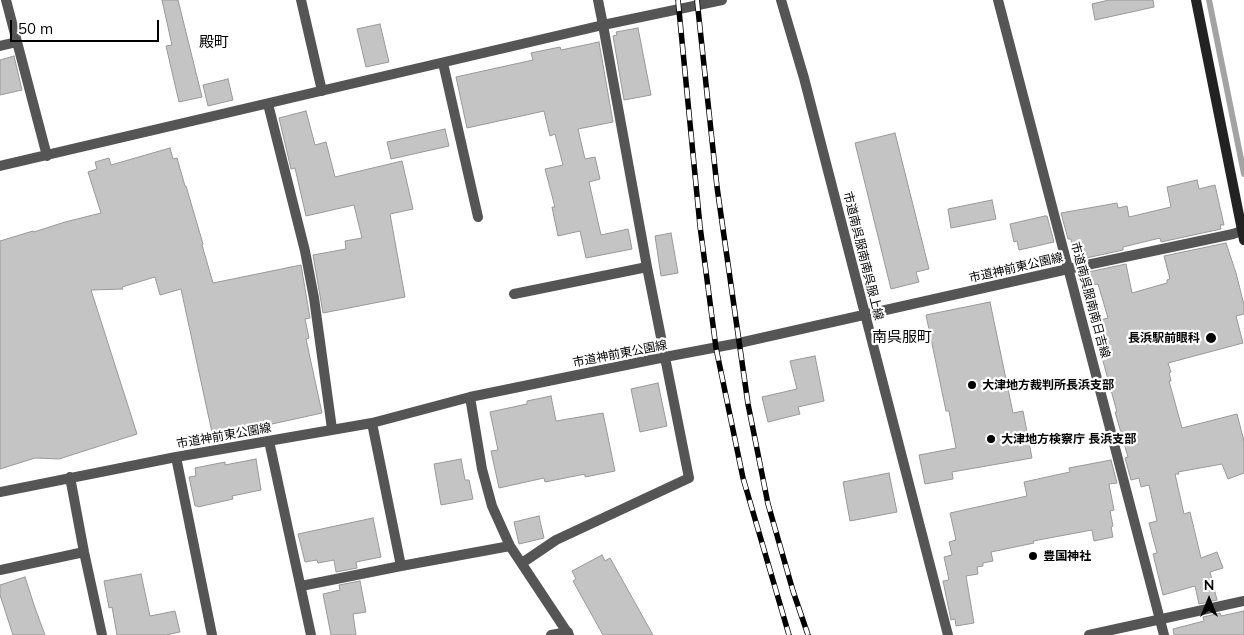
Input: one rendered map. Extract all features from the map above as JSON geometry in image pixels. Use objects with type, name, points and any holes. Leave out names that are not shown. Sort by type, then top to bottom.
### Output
[{"type":"street","points":[[6,0],[47,156]]},
{"type":"street","points":[[301,0],[322,91]]},
{"type":"street","points":[[522,563],[556,540],[689,478],[647,267],[598,0]]},
{"type":"street","points":[[0,166],[604,25],[722,0]]},
{"type":"street","name":"市道南呉服南南呉服上線","points":[[781,0],[804,78],[948,635]]},
{"type":"street","name":"市道南呉服南南日吉線","points":[[998,0],[1164,635]]},
{"type":"street","points":[[1196,0],[1243,233]]},
{"type":"street","points":[[0,46],[16,42]]},
{"type":"street","points":[[443,63],[478,217]]},
{"type":"street","points":[[268,104],[305,251],[314,298],[332,429]]},
{"type":"street","name":"市道神前東公園線","points":[[0,492],[176,457],[372,423],[470,397],[739,343],[1068,269],[1243,233]]},
{"type":"street","points":[[514,294],[647,267]]},
{"type":"street","points":[[470,397],[482,469],[492,506],[510,546],[569,634]]},
{"type":"street","points":[[372,423],[401,566]]},
{"type":"street","points":[[269,440],[311,635]]},
{"type":"street","points":[[176,457],[212,635]]},
{"type":"street","points":[[70,477],[102,635]]},
{"type":"street","points":[[301,586],[510,546]]},
{"type":"street","points":[[0,570],[84,552]]},
{"type":"street","points":[[1089,635],[1244,600]]},
{"type":"street","points":[[551,635],[569,634]]},
{"type":"building","points":[[162,0],[178,0],[202,97],[179,102],[166,46],[172,45]]},
{"type":"building","points":[[1109,0],[1153,0],[1154,7],[1095,20],[1092,4]]},
{"type":"building","points":[[380,24],[389,62],[366,67],[357,29]]},
{"type":"building","points":[[638,28],[651,95],[624,100],[613,36],[617,35],[616,32]]},
{"type":"building","points":[[599,42],[613,122],[578,129],[585,159],[595,157],[600,179],[589,182],[601,235],[628,229],[632,249],[586,258],[580,231],[558,236],[552,207],[555,207],[545,169],[563,165],[555,134],[550,136],[544,111],[467,128],[456,77],[533,60],[531,53],[560,47],[561,50]]},
{"type":"building","points":[[14,56],[22,90],[0,95],[0,60]]},
{"type":"building","points":[[228,79],[233,100],[208,106],[203,85]]},
{"type":"building","points":[[306,111],[315,145],[326,142],[335,177],[402,161],[413,209],[390,214],[405,297],[323,313],[313,255],[346,249],[345,241],[362,238],[354,205],[306,216],[295,168],[291,169],[279,118]]},
{"type":"building","points":[[445,129],[449,146],[391,159],[387,142]]},
{"type":"building","points":[[895,133],[929,269],[916,272],[919,282],[891,289],[855,143]]},
{"type":"building","points":[[170,148],[173,159],[177,158],[186,186],[213,283],[301,265],[310,318],[305,319],[309,338],[306,339],[322,413],[213,437],[181,289],[160,295],[155,277],[122,287],[123,289],[91,290],[137,434],[59,459],[35,458],[0,469],[0,241],[101,213],[88,172],[97,169],[95,162],[109,158],[111,165]]},
{"type":"building","points":[[1197,180],[1199,189],[1215,185],[1224,225],[1220,225],[1221,229],[1161,242],[1160,238],[1123,247],[1123,250],[1077,260],[1076,256],[1074,257],[1071,239],[1068,239],[1061,213],[1117,203],[1118,208],[1127,206],[1129,217],[1171,207],[1167,187]]},
{"type":"building","points":[[992,200],[996,219],[951,228],[948,209]]},
{"type":"building","points":[[1047,216],[1054,242],[1019,250],[1017,241],[1014,242],[1010,224]]},
{"type":"building","points":[[671,233],[678,273],[661,276],[655,236]]},
{"type":"building","points":[[1226,243],[1244,305],[1244,314],[1236,316],[1243,343],[1168,363],[1171,372],[1169,373],[1171,381],[1169,381],[1182,428],[1237,414],[1244,441],[1244,473],[1228,479],[1222,464],[1175,474],[1184,514],[1190,512],[1201,558],[1217,552],[1223,568],[1210,572],[1217,600],[1199,604],[1195,586],[1163,595],[1153,554],[1157,553],[1149,523],[1157,521],[1149,485],[1141,487],[1139,478],[1131,480],[1125,458],[1128,457],[1101,354],[1106,353],[1097,321],[1108,318],[1098,284],[1082,287],[1079,274],[1126,264],[1132,293],[1167,283],[1167,280],[1170,279],[1164,256]]},
{"type":"building","points":[[990,302],[1013,413],[1023,411],[1032,458],[952,472],[953,479],[925,484],[919,455],[956,448],[949,411],[946,411],[926,315]]},
{"type":"building","points":[[815,356],[824,401],[798,407],[800,414],[768,422],[762,397],[797,389],[790,361]]},
{"type":"building","points":[[658,383],[667,426],[640,432],[631,389]]},
{"type":"building","points":[[551,396],[556,421],[603,413],[615,471],[585,477],[585,474],[545,482],[544,478],[499,488],[491,451],[498,450],[490,412],[527,404],[527,401]]},
{"type":"building","points":[[256,459],[261,490],[232,496],[233,499],[198,507],[195,506],[189,477],[196,476],[195,468],[225,462],[225,465]]},
{"type":"building","points":[[461,459],[465,480],[469,480],[473,499],[441,505],[434,464]]},
{"type":"building","points":[[1111,460],[1117,483],[1109,484],[1114,510],[1110,511],[1113,537],[1094,541],[1092,530],[1033,541],[1034,543],[991,552],[993,561],[983,563],[983,566],[977,567],[978,574],[966,576],[974,623],[956,626],[955,619],[951,620],[943,581],[949,580],[944,557],[952,555],[949,542],[956,540],[950,513],[1027,496],[1024,482],[1070,472],[1069,468]]},
{"type":"building","points":[[889,473],[897,512],[850,521],[843,482]]},
{"type":"building","points":[[539,516],[544,538],[519,544],[514,522]]},
{"type":"building","points":[[373,518],[381,557],[356,562],[357,568],[336,572],[334,560],[318,563],[317,560],[305,562],[298,534]]},
{"type":"building","points":[[602,555],[605,561],[610,558],[653,635],[603,635],[573,581],[576,579],[572,571]]},
{"type":"building","points":[[141,574],[150,616],[175,611],[180,632],[166,635],[117,635],[112,607],[109,608],[104,581]]},
{"type":"building","points":[[25,577],[45,635],[13,635],[0,595],[0,585]]},
{"type":"building","points":[[360,581],[366,612],[353,614],[356,635],[331,635],[323,594],[340,590],[339,585]]},
{"type":"building","points":[[1244,611],[1244,635],[1174,635],[1173,629],[1204,621],[1203,617],[1220,613],[1221,616]]},
{"type":"waterway","points":[[1209,0],[1244,174]]},
{"type":"railway","points":[[678,0],[700,226],[716,348],[743,478],[789,635]]},
{"type":"railway","points":[[697,0],[717,187],[748,404],[768,504],[808,635]]},
{"type":"place","name":"長浜駅前眼科","points":[[1211,338]]},
{"type":"place","name":"大津地方裁判所長浜支部","points":[[972,385]]},
{"type":"place","name":"大津地方検察庁 長浜支部","points":[[991,439]]},
{"type":"place","name":"豊国神社","points":[[1033,556]]},
{"type":"district","name":"殿町","points":[[214,42]]},
{"type":"district","name":"南呉服町","points":[[902,337]]}]
